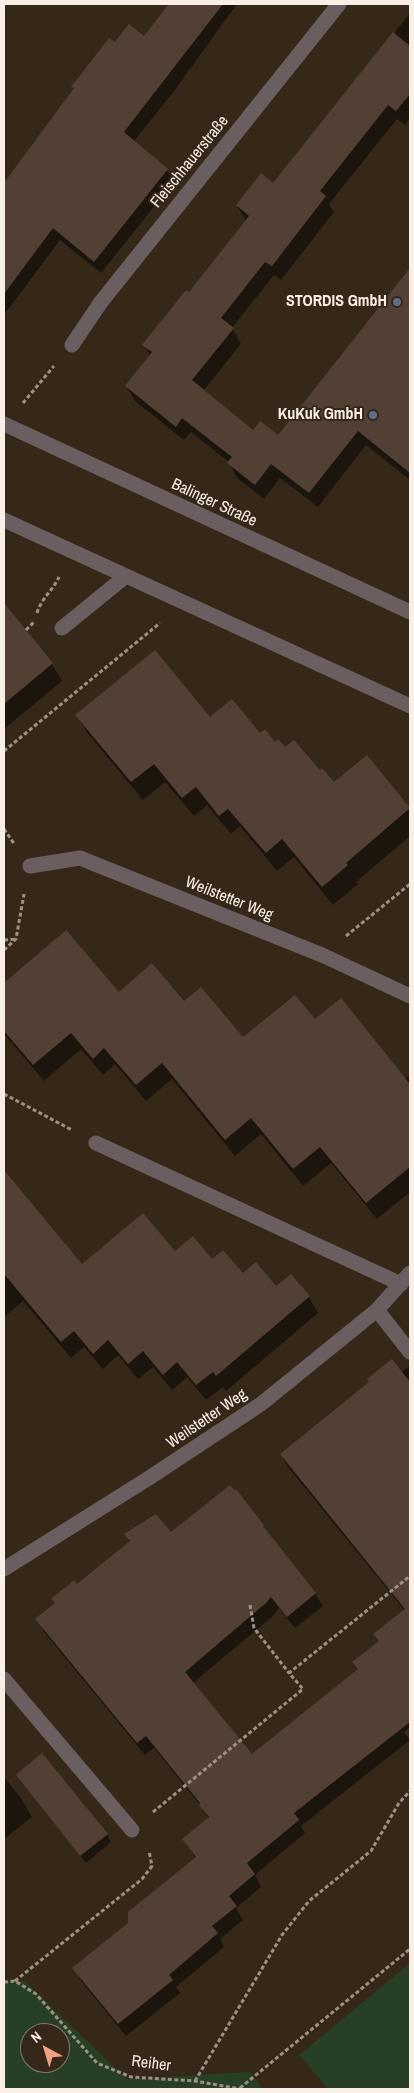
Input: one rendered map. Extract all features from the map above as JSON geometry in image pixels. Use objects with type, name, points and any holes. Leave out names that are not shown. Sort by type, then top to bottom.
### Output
[{"type":"street","name":"Fleischhauerstraße","points":[[72,345],[101,302],[339,4]]},
{"type":"street","name":"Balinger Straße","points":[[5,425],[410,612]]},
{"type":"street","points":[[4,520],[410,706]]},
{"type":"street","points":[[62,628],[126,576]]},
{"type":"street","name":"Weilstetter Weg","points":[[30,866],[80,858],[322,955],[410,996]]},
{"type":"street","points":[[96,1144],[406,1278]]},
{"type":"street","name":"Weilstetter Weg","points":[[4,1569],[149,1478],[261,1404],[376,1310],[406,1278]]},
{"type":"street","points":[[376,1310],[410,1352]]},
{"type":"street","points":[[4,1679],[132,1830]]},
{"type":"path","points":[[5,425],[34,388],[72,345]]},
{"type":"path","points":[[26,630],[33,624],[40,604],[54,587],[70,551]]},
{"type":"path","points":[[4,751],[184,603]]},
{"type":"path","points":[[4,950],[16,940],[30,866]]},
{"type":"path","points":[[322,955],[410,884]]},
{"type":"path","points":[[4,940],[16,940]]},
{"type":"path","points":[[4,1094],[96,1144]]},
{"type":"path","points":[[289,1673],[410,1576]]},
{"type":"path","points":[[4,1982],[15,1981],[142,1879],[152,1866],[150,1852],[132,1830],[303,1689],[254,1628],[250,1604]]},
{"type":"path","points":[[195,2081],[282,1935],[310,1901],[371,1851],[399,1804],[410,1791]]},
{"type":"path","points":[[240,2089],[410,1949]]},
{"type":"path","name":"Reiher","points":[[15,1981],[36,1994],[68,2032],[98,2063],[131,2076],[195,2081],[240,2089]]},
{"type":"green space","points":[[410,1963],[410,2089],[328,2089],[299,2055]]},
{"type":"green space","points":[[24,1981],[68,2023],[20,2023],[20,2073],[70,2073],[70,2025],[127,2079],[250,2072],[263,2089],[4,2089],[4,1982]]},
{"type":"building","points":[[169,4],[223,4],[124,132],[168,169],[94,262],[53,228],[4,294],[4,183],[74,88],[71,87],[109,38],[115,42],[129,24],[144,36]]},
{"type":"building","points":[[393,32],[410,46],[410,94],[396,111],[388,105],[320,191],[326,196],[272,266],[265,262],[221,318],[234,328],[192,380],[253,430],[260,421],[278,435],[410,268],[410,473],[358,431],[309,493],[271,464],[255,485],[227,463],[232,457],[182,418],[176,427],[125,386],[152,352],[142,345],[186,290],[189,292],[249,216],[236,205],[261,173],[273,183]]},
{"type":"building","points":[[4,603],[53,663],[4,704]]},
{"type":"building","points":[[155,650],[210,717],[232,699],[260,733],[265,729],[275,742],[278,739],[285,747],[294,740],[320,770],[322,768],[334,782],[367,755],[410,808],[346,863],[348,865],[322,887],[282,839],[266,853],[228,809],[219,816],[196,787],[182,798],[154,764],[131,782],[75,715]]},
{"type":"building","points":[[66,930],[119,992],[152,963],[184,1001],[201,987],[243,1037],[295,995],[315,1019],[341,998],[410,1084],[410,1167],[366,1203],[320,1147],[293,1169],[251,1118],[225,1140],[162,1063],[136,1085],[104,1048],[93,1059],[71,1033],[33,1065],[4,1031],[4,983]]},
{"type":"building","points":[[4,1170],[82,1264],[143,1213],[175,1251],[193,1236],[212,1259],[223,1250],[243,1273],[256,1262],[276,1286],[291,1274],[310,1296],[216,1376],[213,1372],[196,1385],[177,1362],[163,1375],[143,1351],[128,1364],[108,1340],[93,1354],[74,1331],[61,1342],[4,1274]]},
{"type":"building","points":[[392,1359],[410,1382],[410,1722],[294,1813],[299,1820],[247,1863],[255,1874],[229,1896],[237,1906],[212,1926],[218,1933],[169,1975],[173,1980],[118,2024],[72,1968],[128,1923],[128,1912],[196,1857],[182,1839],[209,1817],[146,1736],[137,1743],[35,1619],[55,1603],[51,1599],[74,1580],[77,1584],[130,1541],[124,1534],[156,1514],[171,1532],[230,1485],[235,1491],[236,1489],[316,1593],[287,1617],[271,1597],[185,1672],[252,1754],[358,1669],[352,1662],[379,1641],[373,1634],[405,1609],[280,1454],[369,1382],[367,1379]]},
{"type":"building","points":[[42,1753],[108,1834],[80,1856],[16,1775]]},
{"type":"place","name":"STORDIS GmbH","points":[[397,302]]},
{"type":"place","name":"KuKuk GmbH","points":[[373,415]]}]
